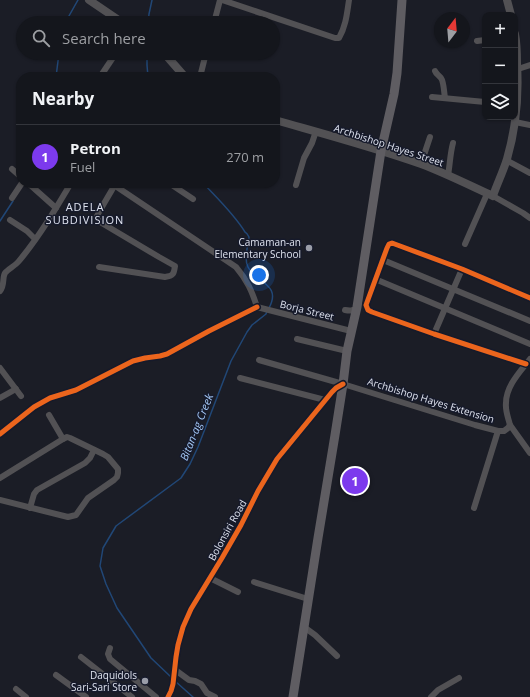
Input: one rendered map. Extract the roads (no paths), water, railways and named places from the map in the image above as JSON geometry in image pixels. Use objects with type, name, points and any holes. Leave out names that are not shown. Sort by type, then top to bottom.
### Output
[{"type":"main road","points":[[293,697],[340,386],[357,307],[381,151],[394,94],[402,0]]},
{"type":"street","points":[[89,0],[113,16]]},
{"type":"street","points":[[216,16],[221,0],[269,16]]},
{"type":"street","points":[[280,20],[339,38],[346,20],[350,0]]},
{"type":"street","points":[[507,0],[509,12]]},
{"type":"street","points":[[477,41],[482,40]]},
{"type":"street","points":[[103,72],[111,60]]},
{"type":"street","points":[[170,60],[181,72]]},
{"type":"street","points":[[201,72],[204,60]]},
{"type":"street","points":[[518,69],[530,66]]},
{"type":"street","points":[[435,71],[435,73],[441,77],[445,98]]},
{"type":"street","points":[[432,97],[482,102]]},
{"type":"street","name":"Archbishop Hayes Street","points":[[280,121],[421,164],[490,195]]},
{"type":"street","points":[[465,244],[506,160],[515,122],[530,125]]},
{"type":"street","points":[[296,185],[304,158],[312,143],[316,131]]},
{"type":"street","points":[[421,164],[430,138]]},
{"type":"street","points":[[448,175],[453,143]]},
{"type":"street","points":[[506,160],[530,173]]},
{"type":"street","points":[[12,169],[16,173]]},
{"type":"street","points":[[12,198],[19,188]]},
{"type":"street","points":[[34,188],[56,208]]},
{"type":"street","points":[[0,291],[3,286],[4,275],[20,261],[36,239],[68,188]]},
{"type":"street","points":[[99,267],[170,277],[173,275],[177,267],[100,222],[97,216],[113,188]]},
{"type":"street","points":[[0,434],[34,407],[50,398],[76,390],[134,361],[167,354],[208,331],[260,308],[251,288],[236,267],[121,188]]},
{"type":"street","points":[[176,188],[193,199]]},
{"type":"street","points":[[490,195],[530,218]]},
{"type":"street","points":[[10,220],[36,239]]},
{"type":"street","points":[[528,362],[434,334],[372,312],[368,310],[366,305],[387,248],[389,244],[392,243],[462,269],[530,298]]},
{"type":"street","points":[[382,260],[530,321]]},
{"type":"street","points":[[434,334],[462,269]]},
{"type":"street","points":[[375,279],[530,344]]},
{"type":"street","points":[[345,310],[354,310],[357,307]]},
{"type":"street","name":"Borja Street","points":[[260,308],[351,331]]},
{"type":"street","points":[[297,339],[347,351]]},
{"type":"street","name":"Archbishop Hayes Extension","points":[[259,360],[340,386],[475,426],[498,431],[504,431],[510,424],[506,410],[507,395],[514,380],[528,362]]},
{"type":"street","points":[[0,368],[21,396]]},
{"type":"street","points":[[240,378],[325,400]]},
{"type":"street","name":"Bolonsiri Road","points":[[168,697],[173,684],[178,645],[191,609],[241,525],[266,476],[325,400],[340,386]]},
{"type":"street","points":[[0,398],[16,389]]},
{"type":"street","points":[[49,415],[63,439]]},
{"type":"street","points":[[510,424],[530,453]]},
{"type":"street","points":[[474,508],[498,431]]},
{"type":"street","points":[[0,478],[67,437],[108,457],[118,469],[117,477],[114,480],[88,498],[76,515],[68,518],[0,500]]},
{"type":"street","points":[[30,508],[34,494],[37,490],[85,463],[90,458],[94,450]]},
{"type":"street","points":[[210,578],[238,592]]},
{"type":"street","points":[[254,582],[308,600]]},
{"type":"street","points":[[304,627],[315,635],[337,656]]},
{"type":"street","points":[[110,648],[108,654],[110,659],[156,697]]},
{"type":"street","points":[[81,657],[132,697]]},
{"type":"street","points":[[174,671],[189,680],[201,684],[207,693],[215,697]]},
{"type":"street","points":[[56,675],[86,697]]},
{"type":"street","points":[[431,697],[438,690],[458,678]]},
{"type":"street","points":[[16,689],[26,697]]},
{"type":"waterway","points":[[69,16],[78,0]]},
{"type":"waterway","name":"Bitan-ag Creek","points":[[149,16],[152,0]]},
{"type":"waterway","points":[[57,72],[58,60]]},
{"type":"waterway","name":"Bitan-ag Creek","points":[[147,60],[148,72]]},
{"type":"waterway","name":"Bitan-ag Creek","points":[[208,188],[247,233],[249,238],[246,261],[248,267],[256,277],[270,289],[272,300],[269,308]]},
{"type":"waterway","points":[[0,221],[13,201]]},
{"type":"waterway","name":"Bitan-ag Creek","points":[[171,677],[151,658],[117,608],[100,566],[103,548],[116,526],[181,478],[198,447],[231,361],[252,325],[266,314],[267,311]]},
{"type":"waterway","name":"Bitan-ag Creek","points":[[175,681],[193,697]]},
{"type":"place","name":"Camaman-an Elementary School","points":[[309,248]]},
{"type":"place","name":"Petron","points":[[355,481]]},
{"type":"place","name":"Daquidols Sari-Sari Store","points":[[145,681]]},
{"type":"district","name":"ADELA SUBDIVISION","points":[[85,212]]}]
